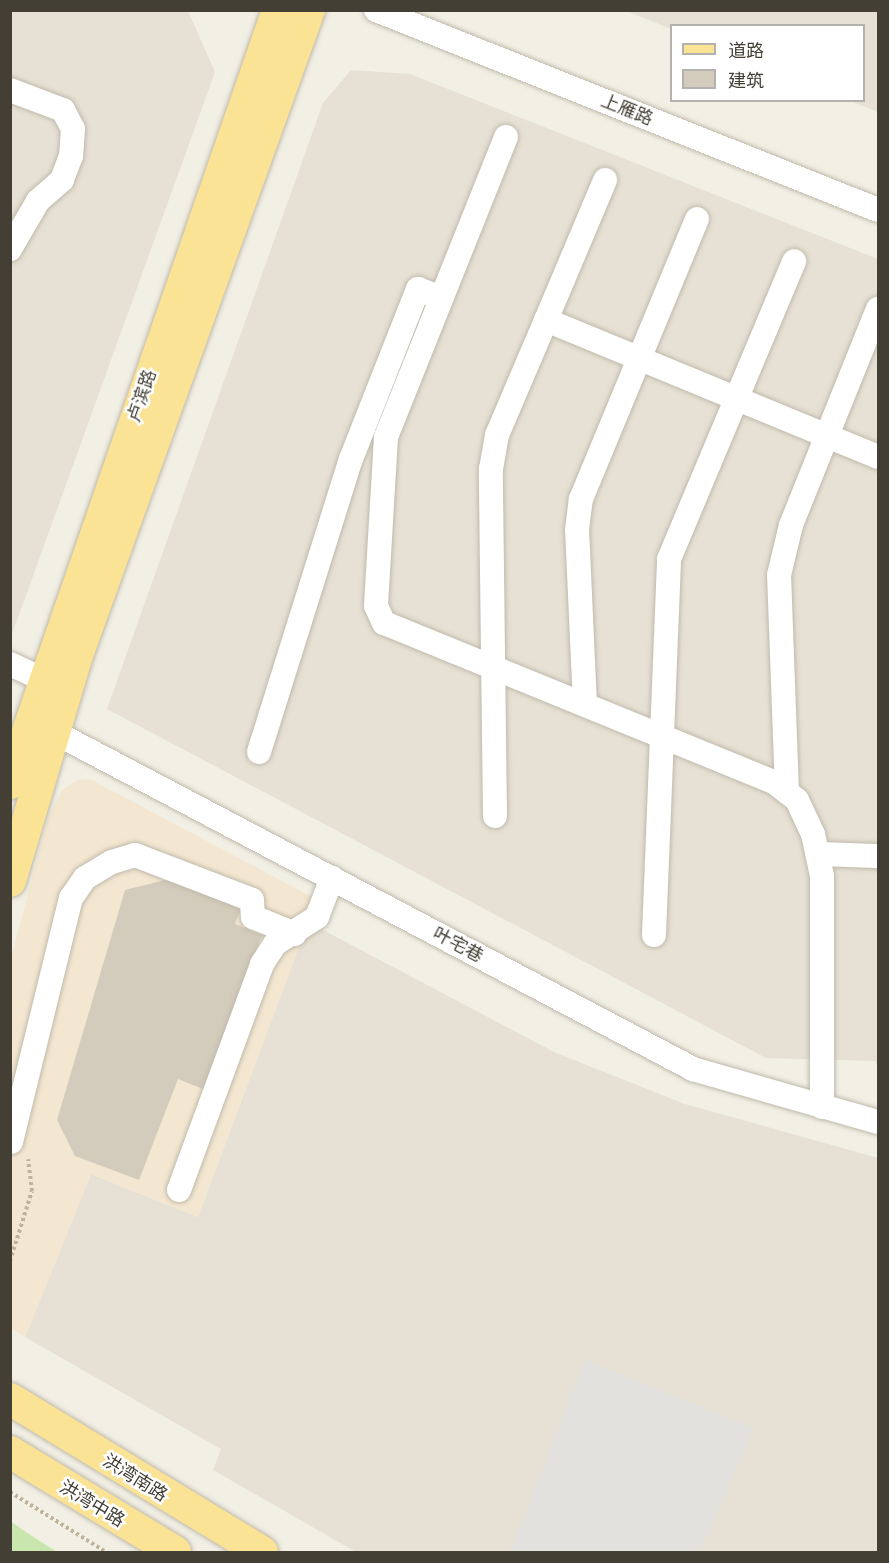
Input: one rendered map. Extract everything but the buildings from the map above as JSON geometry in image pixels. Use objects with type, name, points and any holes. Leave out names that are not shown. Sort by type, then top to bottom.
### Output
[{"type":"main road","name":"卢滨路","points":[[10,783],[278,10]]},
{"type":"main road","points":[[10,881],[52,731],[309,10]]},
{"type":"main road","name":"洪湾南路","points":[[10,1399],[262,1552]]},
{"type":"main road","name":"洪湾中路","points":[[10,1452],[175,1552]]},
{"type":"street","name":"上雁路","points":[[376,10],[879,210]]},
{"type":"street","points":[[10,90],[63,110],[73,129],[71,156],[62,180],[38,201],[10,249]]},
{"type":"street","points":[[506,137],[386,437],[376,606],[384,623],[774,782],[797,800],[818,854],[822,876],[822,1107]]},
{"type":"street","points":[[495,816],[491,469],[497,435],[605,180]]},
{"type":"street","points":[[585,705],[577,530],[581,499],[697,219]]},
{"type":"street","points":[[654,935],[660,736],[669,559],[794,261]]},
{"type":"street","points":[[259,752],[363,428],[418,289],[441,298]]},
{"type":"street","points":[[787,792],[779,575],[791,525],[879,309]]},
{"type":"street","points":[[546,320],[879,457]]},
{"type":"street","points":[[363,428],[386,437]]},
{"type":"street","points":[[10,664],[45,680]]},
{"type":"street","name":"叶宅巷","points":[[52,731],[693,1069],[879,1122]]},
{"type":"street","points":[[818,854],[879,856]]},
{"type":"street","points":[[11,1142],[71,898],[85,878],[112,862],[135,855],[252,900],[253,917],[296,934]]},
{"type":"street","points":[[179,1190],[262,964],[275,944],[296,934],[317,917],[332,878]]},
{"type":"path","points":[[10,1261],[32,1191],[29,1162],[20,1146],[11,1142]]},
{"type":"path","points":[[10,1492],[106,1552]]},
{"type":"shaded area","points":[[11,11],[188,11],[215,72],[11,637]]},
{"type":"shaded area","points":[[626,11],[878,11],[878,112],[853,102],[865,102],[865,24],[670,24],[670,29]]},
{"type":"shaded area","points":[[351,70],[410,74],[878,259],[878,1066],[875,1061],[766,1058],[107,709],[323,103]]},
{"type":"shaded area","points":[[90,779],[329,906],[308,923],[198,1217],[91,1174],[25,1337],[11,1329],[11,958],[48,818],[62,790],[77,780]]},
{"type":"shaded area","points":[[308,922],[554,1052],[685,1104],[878,1158],[878,1552],[356,1552],[213,1470],[221,1449],[25,1337],[91,1174],[198,1217]]},
{"type":"shaded area","points":[[585,1360],[754,1428],[700,1552],[510,1552]]},
{"type":"green space","points":[[10,1521],[26,1532],[57,1552],[11,1552]]}]
